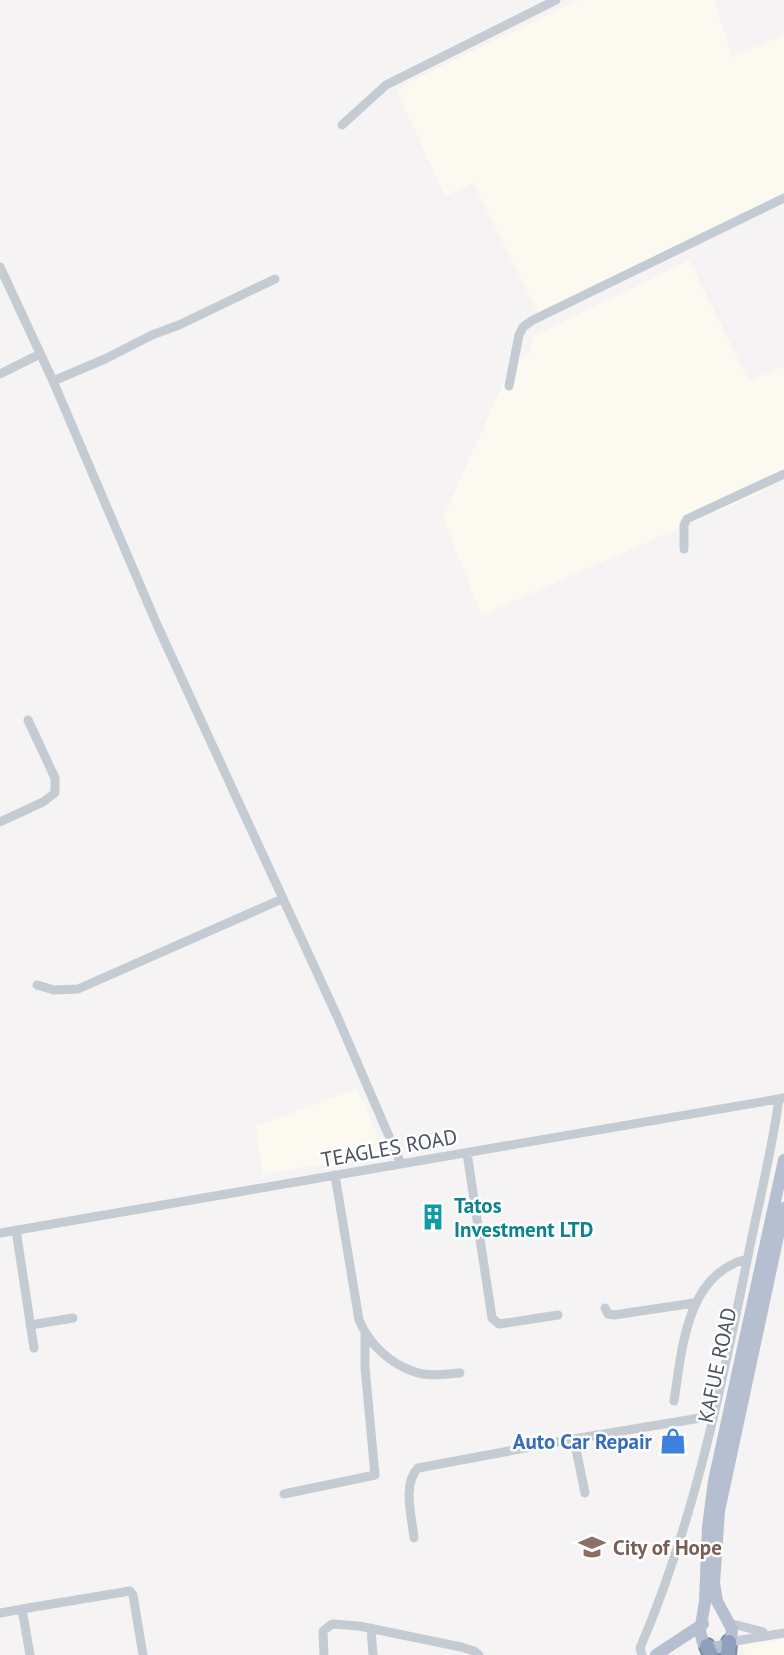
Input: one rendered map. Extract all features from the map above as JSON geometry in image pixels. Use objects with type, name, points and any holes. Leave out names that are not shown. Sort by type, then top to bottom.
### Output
[{"type":"main road","name":"KAFUE ROAD","points":[[703,1624],[708,1527],[714,1481],[784,1160]]},
{"type":"main road","name":"KAFUE ROAD","points":[[728,1623],[717,1601],[714,1583],[719,1511],[784,1208]]},
{"type":"main road","points":[[718,1617],[728,1623],[732,1633],[728,1646],[708,1649],[691,1643],[661,1651],[707,1619],[718,1617]]},
{"type":"main road","points":[[703,1624],[700,1635],[708,1649]]},
{"type":"street","points":[[342,125],[386,85],[556,0]]},
{"type":"street","points":[[509,386],[519,335],[523,327],[533,320],[784,198]]},
{"type":"street","points":[[0,267],[53,381],[158,627],[337,1016],[401,1164]]},
{"type":"street","points":[[53,381],[275,279]]},
{"type":"street","points":[[0,374],[40,354]]},
{"type":"street","points":[[684,549],[684,525],[687,519],[784,474]]},
{"type":"street","points":[[0,822],[43,803],[55,793],[55,778],[28,720]]},
{"type":"street","points":[[37,985],[54,990],[78,989],[282,899]]},
{"type":"street","points":[[642,1655],[640,1648],[662,1597],[707,1447],[781,1099]]},
{"type":"street","name":"TEAGLES ROAD","points":[[1,1230],[16,1230],[781,1099]]},
{"type":"street","points":[[467,1153],[492,1318],[499,1324],[506,1324],[558,1315]]},
{"type":"street","points":[[335,1175],[359,1320],[365,1334],[378,1350],[416,1373],[460,1374]]},
{"type":"street","points":[[16,1230],[34,1348]]},
{"type":"street","points":[[674,1401],[694,1303],[716,1276],[732,1264],[747,1259]]},
{"type":"street","points":[[606,1308],[608,1314],[614,1315],[694,1303]]},
{"type":"street","points":[[30,1325],[73,1318]]},
{"type":"street","points":[[284,1493],[375,1475],[365,1367],[365,1334]]},
{"type":"street","points":[[414,1538],[410,1483],[418,1468],[712,1416]]},
{"type":"street","points":[[574,1439],[584,1493]]},
{"type":"street","points":[[0,1613],[130,1591],[133,1595],[143,1655]]},
{"type":"street","points":[[22,1609],[30,1655]]},
{"type":"street","points":[[728,1623],[756,1632],[780,1633]]},
{"type":"street","points":[[324,1655],[323,1631],[332,1624],[371,1628],[461,1647],[479,1655]]},
{"type":"street","points":[[371,1628],[373,1655]]},
{"type":"street","points":[[728,1646],[780,1633]]},
{"type":"shaded area","points":[[578,0],[714,0],[732,57],[784,35],[784,193],[539,315],[473,183],[445,196],[397,92],[409,82]]},
{"type":"shaded area","points":[[689,260],[749,381],[784,366],[784,470],[761,480],[761,492],[482,615],[443,518],[513,361],[530,352],[533,337]]},
{"type":"shaded area","points":[[357,1089],[386,1154],[262,1174],[256,1126]]},
{"type":"shaded area","points":[[784,1639],[784,1655],[745,1655],[742,1646]]},
{"type":"place","name":"Tatos Investment LTD","points":[[433,1217]]},
{"type":"place","name":"Auto Car Repair","points":[[673,1441]]},
{"type":"place","name":"City of Hope","points":[[592,1547]]}]
